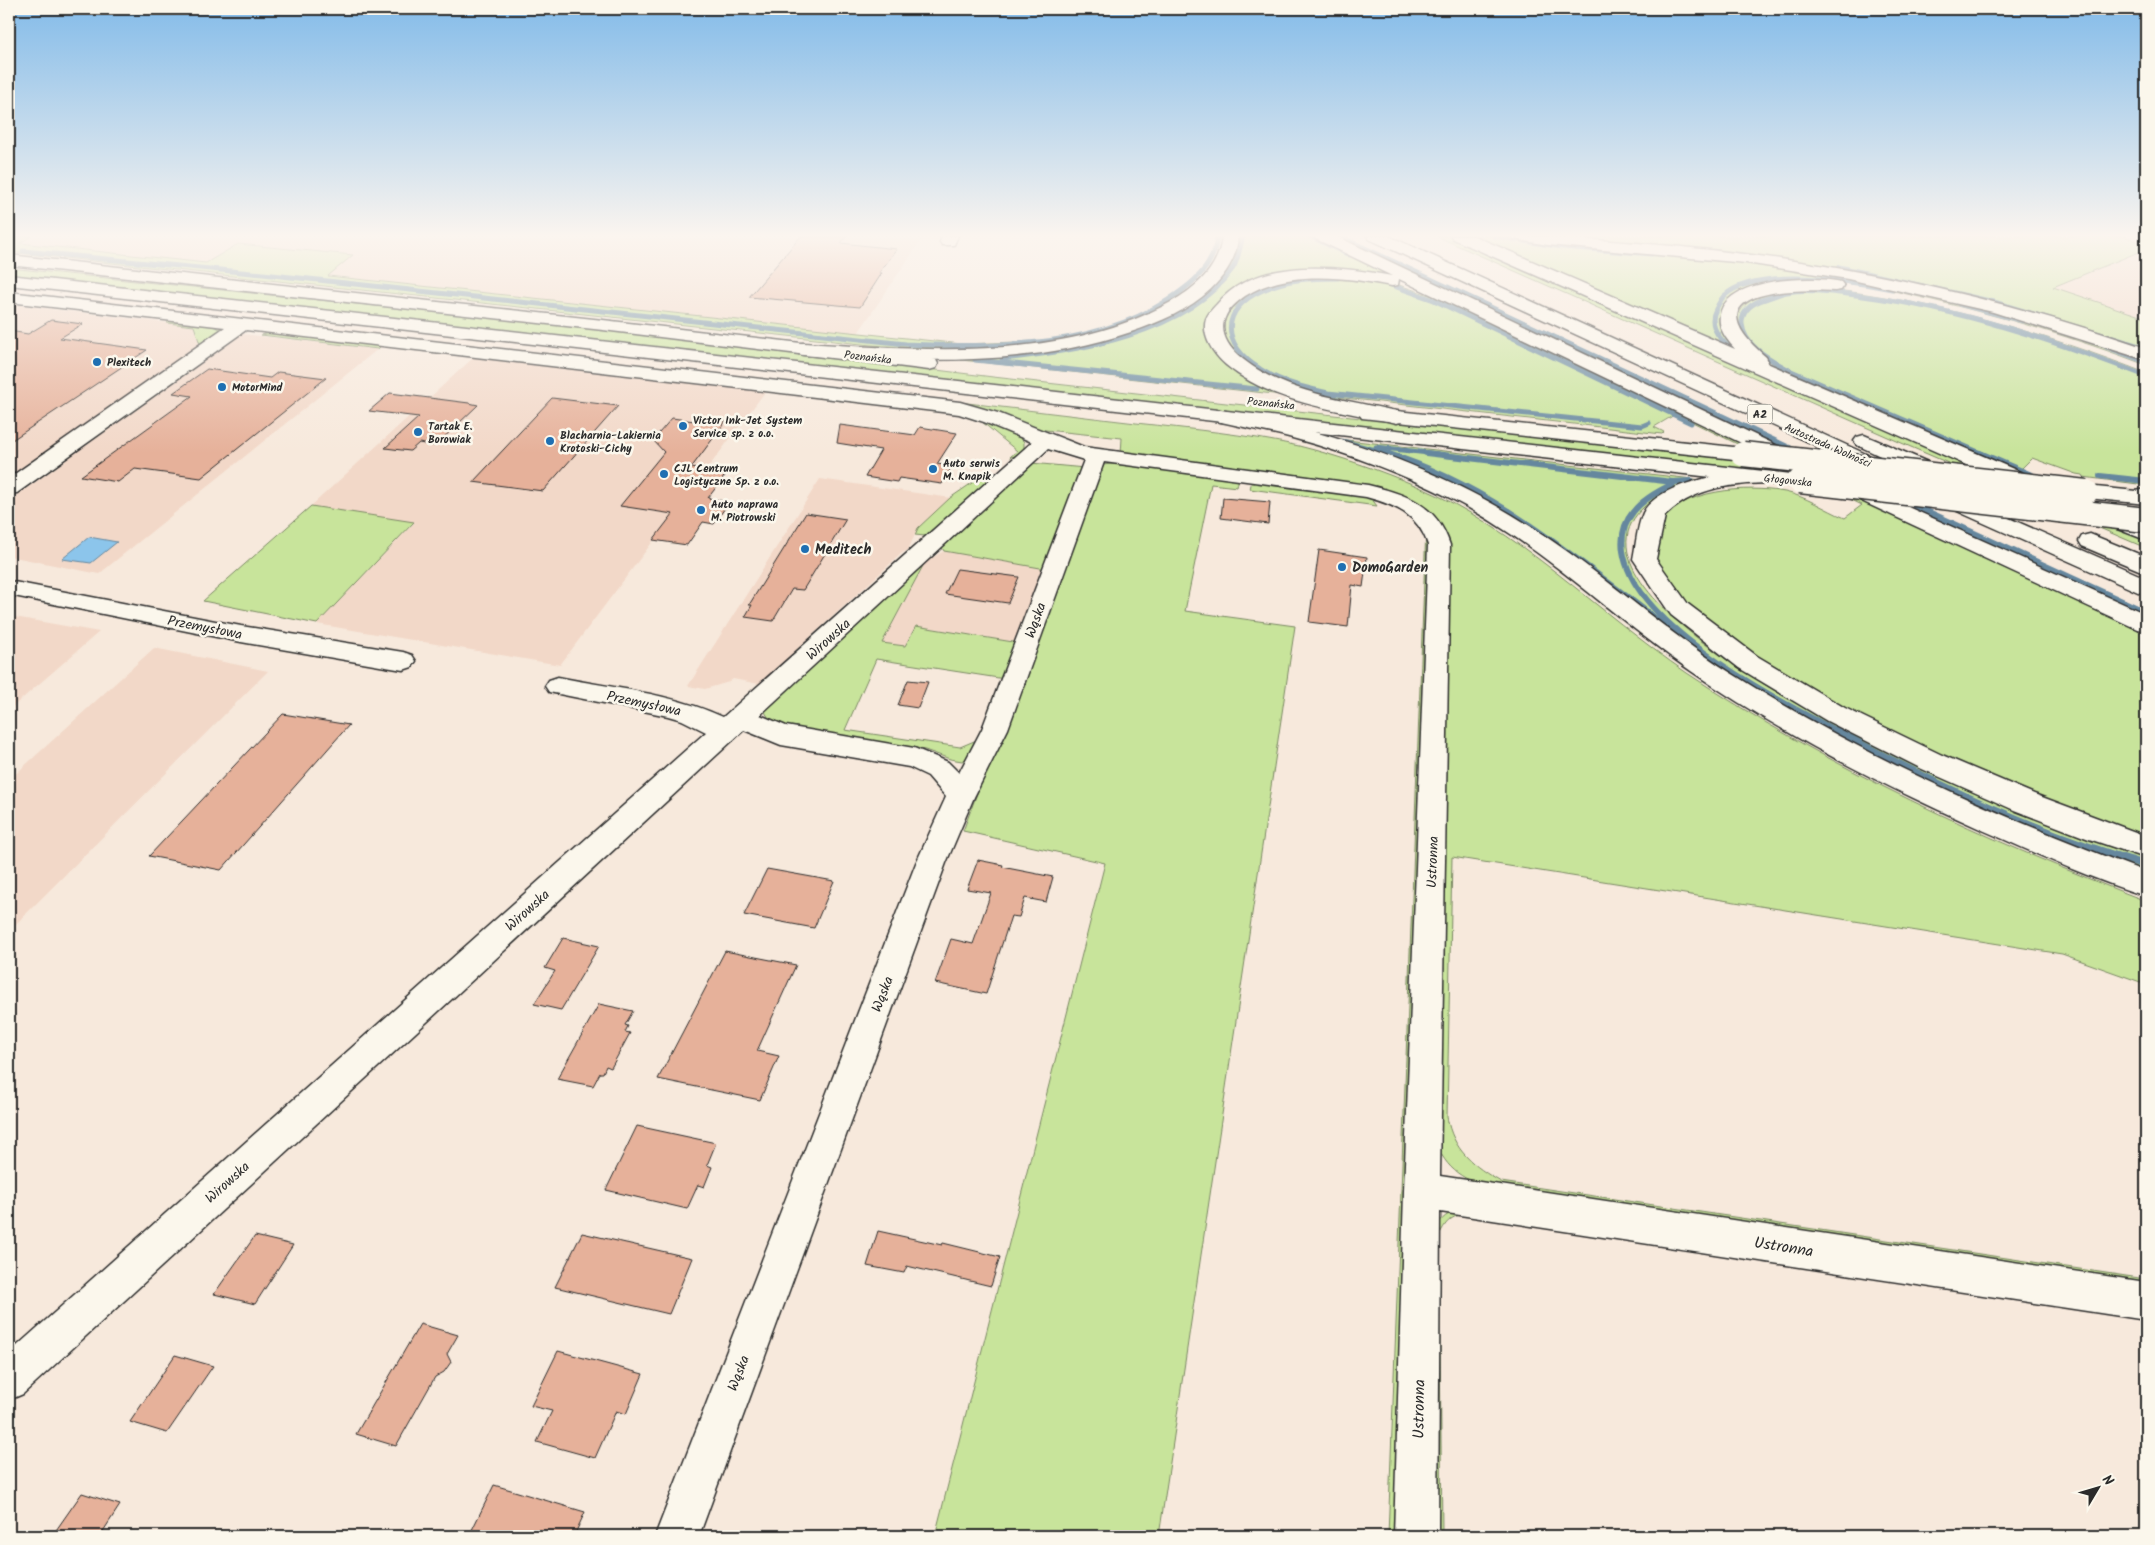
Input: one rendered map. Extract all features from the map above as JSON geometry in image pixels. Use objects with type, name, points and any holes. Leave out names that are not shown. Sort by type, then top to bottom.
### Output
[{"type":"main road","points":[[105,308],[954,407],[978,412],[1068,450],[1096,456]]},
{"type":"main road","name":"Poznańska","points":[[259,308],[1220,416],[1429,430]]},
{"type":"main road","name":"Poznańska","points":[[438,308],[985,371]]},
{"type":"main road","points":[[803,349],[891,353],[970,353],[1046,347],[1092,338],[1150,319],[1172,308]]},
{"type":"main road","points":[[1222,308],[1214,326],[1217,342],[1225,354],[1244,369],[1292,392],[1397,416]]},
{"type":"main road","points":[[1471,308],[1753,442],[2146,623]]},
{"type":"main road","name":"Autostrada Wolności","points":[[1532,308],[1788,426],[2146,587]]},
{"type":"main road","name":"Autostrada Wolności","points":[[1568,308],[2146,566]]},
{"type":"main road","points":[[1623,308],[1819,394],[2146,533]]},
{"type":"main road","points":[[1732,308],[1727,321],[1733,336],[1740,346],[1773,370],[1819,394]]},
{"type":"main road","points":[[1949,308],[2030,330],[2146,369]]},
{"type":"main road","points":[[1996,308],[2146,354]]},
{"type":"main road","points":[[9,488],[242,324]]},
{"type":"main road","name":"Poznańska","points":[[1268,402],[1397,416],[1429,430]]},
{"type":"main road","points":[[1220,416],[1259,423],[1316,439],[1383,461],[1449,490],[1501,518],[1534,540],[1656,634],[1720,678],[1814,734],[1873,766],[1977,816],[2048,847],[2146,884]]},
{"type":"main road","name":"Głogowska","points":[[1429,430],[1743,454],[2144,497]]},
{"type":"main road","name":"Głogowska","points":[[1429,430],[1767,477],[2146,520]]},
{"type":"main road","name":"Wirowska","points":[[9,1380],[1045,441]]},
{"type":"main road","name":"Ustronna","points":[[1096,456],[1368,491],[1399,501],[1412,508],[1430,522],[1437,533],[1439,574],[1422,1191],[1416,1536]]},
{"type":"main road","name":"Wąska","points":[[676,1536],[931,863],[960,797],[995,728],[1096,456]]},
{"type":"main road","points":[[1767,477],[1730,480],[1693,489],[1666,504],[1648,522],[1642,542],[1645,562],[1662,591],[1679,610],[1720,643],[1772,677],[1839,716],[1900,747],[2034,807],[2088,828],[2146,847]]},
{"type":"main road","name":"Przemysłowa","points":[[9,588],[241,634],[403,661]]},
{"type":"main road","name":"Przemysłowa","points":[[558,686],[668,707],[781,735],[914,758],[938,770],[950,781],[960,797]]},
{"type":"main road","name":"Ustronna","points":[[1422,1191],[2146,1301]]},
{"type":"shaded area","name":"Plexitech","points":[[9,308],[43,308],[194,326],[200,344],[9,478]]},
{"type":"shaded area","points":[[626,308],[875,308],[858,333]]},
{"type":"shaded area","points":[[2106,308],[2146,308],[2146,320]]},
{"type":"shaded area","points":[[242,334],[378,349],[99,574],[9,556],[9,501]]},
{"type":"shaded area","points":[[473,358],[765,392],[560,665],[317,624],[414,523],[311,506]]},
{"type":"shaded area","name":"Meditech","points":[[820,479],[951,498],[918,528],[908,550],[902,553],[759,684],[733,679],[705,689],[688,686]]},
{"type":"shaded area","points":[[944,551],[1046,569],[1019,643],[916,626],[905,646],[882,643],[925,562]]},
{"type":"shaded area","points":[[9,616],[99,632],[9,710]]},
{"type":"shaded area","points":[[154,648],[268,671],[9,931],[9,780]]},
{"type":"green space","points":[[299,308],[397,308],[483,317],[993,377],[1757,462],[1777,472]]},
{"type":"green space","points":[[529,308],[627,308],[962,344],[1015,342],[1017,347],[948,350],[871,345]]},
{"type":"green space","points":[[1166,308],[1214,308],[1211,313],[1221,360],[1244,378],[1283,395],[961,360],[1019,356],[1073,347]]},
{"type":"green space","points":[[1231,308],[1459,308],[2146,631],[2146,840],[2065,813],[1843,712],[1697,619],[1650,556],[1653,534],[1657,523],[1668,512],[1682,503],[1699,496],[1716,492],[1752,489],[1785,492],[1808,500],[1845,518],[1862,505],[1676,414],[1654,427],[1664,432],[1662,434],[1327,396],[1290,387],[1254,370],[1231,348],[1225,337],[1224,326],[1226,316]]},
{"type":"green space","points":[[1598,308],[1612,308],[2146,539],[2146,548],[1897,441]]},
{"type":"green space","points":[[1633,308],[1722,308],[1719,316],[1720,328],[1740,354]]},
{"type":"green space","points":[[1742,308],[1938,308],[2030,332],[2146,373],[2146,485],[2083,477],[2082,475],[2032,458],[2020,470],[2011,469],[1788,372],[1764,358],[1744,340],[1737,318]]},
{"type":"green space","points":[[1963,308],[1979,308],[2146,357],[2146,365],[2067,337]]},
{"type":"green space","points":[[1998,308],[2116,308],[2146,318],[2146,351],[2121,342]]},
{"type":"green space","points":[[170,321],[212,326],[221,329],[200,344],[194,326],[167,323]]},
{"type":"green space","points":[[272,333],[382,345],[378,349],[261,335]]},
{"type":"green space","points":[[959,402],[1258,438],[1299,446],[1344,459],[1417,486],[1454,504],[1490,525],[1524,548],[1687,673],[1797,741],[1910,800],[1968,827],[2086,878],[2146,901],[2146,984],[2062,954],[1452,857],[1447,1117],[1450,1129],[1459,1148],[1473,1163],[1501,1182],[2146,1279],[2146,1289],[1503,1192],[1474,1182],[1458,1173],[1451,1167],[1439,1150],[1447,540],[1441,524],[1431,513],[1403,498],[1121,454],[1122,438],[1036,429]]},
{"type":"green space","points":[[976,417],[1019,436],[1024,442],[1024,450],[1017,456],[1010,457],[1017,451]]},
{"type":"green space","points":[[1329,438],[1702,480],[1669,492],[1650,502],[1627,541],[1644,585],[1690,632],[1755,678],[1829,722],[1901,759],[2034,818],[2089,840],[2146,858],[2146,876],[2049,840],[1980,810],[1752,691],[1554,546]]},
{"type":"green space","points":[[1031,463],[1085,468],[1046,569],[944,551],[941,546]]},
{"type":"green space","points":[[1112,464],[1239,478],[1237,487],[1211,484],[1185,611],[1295,626],[1159,1536],[935,1536],[1105,863],[963,831],[1097,471],[1102,465]]},
{"type":"green space","points":[[988,472],[996,474],[925,536],[915,535],[918,528],[950,498]]},
{"type":"green space","points":[[1252,480],[1371,498],[1377,506],[1250,489]]},
{"type":"green space","points":[[311,506],[414,522],[317,624],[203,601]]},
{"type":"green space","points":[[1426,527],[1430,532],[1405,1536],[1388,1536]]},
{"type":"green space","points":[[928,558],[930,559],[925,562],[882,643],[905,646],[916,626],[1019,643],[1005,679],[876,659],[845,730],[960,747],[986,736],[969,758],[962,761],[950,759],[925,750],[782,725],[770,720],[765,712],[767,707]]},
{"type":"green space","points":[[1460,1210],[1474,1212],[1452,1218],[1445,1225],[1439,1236],[1442,1536],[1425,1536],[1431,1246],[1436,1228],[1443,1218]]},
{"type":"water","points":[[89,537],[117,542],[91,563],[62,559]]},
{"type":"building","points":[[51,320],[83,324],[60,338],[147,350],[9,442],[9,331],[28,334]]},
{"type":"building","points":[[207,369],[270,378],[278,372],[326,378],[201,478],[135,469],[118,482],[81,476],[192,396],[173,393]]},
{"type":"building","points":[[390,393],[478,405],[435,446],[419,443],[410,451],[385,448],[419,417],[369,411]]},
{"type":"building","points":[[552,398],[618,406],[543,491],[473,482]]},
{"type":"building","points":[[672,418],[702,422],[704,419],[726,421],[691,468],[727,473],[708,498],[729,502],[714,524],[703,522],[687,545],[653,540],[673,514],[620,506],[664,452],[653,440]]},
{"type":"building","points":[[840,425],[915,435],[920,427],[957,433],[937,464],[952,466],[942,484],[899,478],[897,482],[865,477],[881,450],[837,443]]},
{"type":"building","points":[[1223,498],[1270,502],[1268,524],[1221,518]]},
{"type":"building","points":[[806,513],[846,519],[803,590],[792,589],[773,621],[745,617],[752,605],[749,605]]},
{"type":"building","points":[[1319,550],[1367,557],[1363,587],[1352,585],[1348,627],[1309,622]]},
{"type":"building","points":[[957,569],[1019,577],[1008,603],[945,594]]},
{"type":"building","points":[[908,680],[928,682],[918,708],[898,705]]},
{"type":"building","points":[[283,714],[349,725],[221,870],[149,856]]},
{"type":"building","points":[[978,860],[1003,865],[1002,867],[1053,877],[1046,902],[1025,898],[1019,917],[1011,916],[986,994],[935,983],[951,939],[973,944],[991,893],[967,889]]},
{"type":"building","points":[[767,869],[834,881],[814,928],[744,915]]},
{"type":"building","points":[[563,938],[599,946],[561,1010],[534,1004],[555,971],[545,968]]},
{"type":"building","points":[[725,951],[796,965],[757,1051],[779,1056],[760,1100],[658,1079]]},
{"type":"building","points":[[599,1004],[633,1011],[625,1025],[628,1026],[625,1032],[630,1033],[611,1068],[606,1066],[593,1086],[557,1079]]},
{"type":"building","points":[[637,1126],[716,1143],[707,1165],[712,1167],[704,1187],[698,1185],[687,1209],[606,1190]]},
{"type":"building","points":[[878,1231],[942,1245],[943,1243],[1000,1257],[991,1286],[907,1266],[904,1273],[867,1266]]},
{"type":"building","points":[[582,1233],[692,1258],[669,1314],[555,1287]]},
{"type":"building","points":[[255,1236],[293,1245],[255,1304],[214,1294]]},
{"type":"building","points":[[420,1324],[458,1335],[447,1354],[451,1362],[444,1372],[435,1377],[396,1446],[356,1434]]},
{"type":"building","points":[[558,1351],[643,1374],[626,1414],[616,1411],[595,1458],[537,1442],[552,1411],[531,1406]]},
{"type":"building","points":[[175,1355],[213,1366],[167,1433],[130,1422]]},
{"type":"building","points":[[494,1485],[585,1512],[574,1536],[469,1536]]},
{"type":"building","points":[[82,1493],[120,1505],[100,1536],[52,1536]]},
{"type":"waterway","points":[[576,308],[906,344],[977,346],[1049,341],[1085,334],[1119,324],[1154,308]]},
{"type":"waterway","points":[[1002,359],[1063,351],[1128,336],[1159,324],[1188,308]]},
{"type":"waterway","points":[[1237,308],[1232,317],[1230,328],[1232,338],[1238,349],[1260,369],[1276,378],[1302,387],[1328,393],[1642,426],[1649,423]]},
{"type":"waterway","points":[[1451,308],[1691,423]]},
{"type":"waterway","points":[[1493,308],[1797,451]]},
{"type":"waterway","points":[[1717,308],[1713,321],[1714,327],[1720,338],[1733,351]]},
{"type":"waterway","points":[[1748,308],[1742,319],[1744,332],[1753,346],[1775,362],[1789,370],[1983,454]]},
{"type":"waterway","points":[[1930,308],[2042,339],[2146,376]]},
{"type":"waterway","points":[[1974,308],[2023,321]]},
{"type":"waterway","points":[[2014,308],[2146,348]]},
{"type":"waterway","points":[[2106,347],[2146,362]]},
{"type":"waterway","points":[[975,360],[1257,389]]},
{"type":"waterway","points":[[1342,441],[1390,454]]},
{"type":"waterway","points":[[1376,447],[1437,454]]},
{"type":"waterway","points":[[1386,453],[1425,467],[1499,505],[1534,528],[1667,627]]},
{"type":"waterway","points":[[1426,453],[1673,482],[1692,481]]},
{"type":"waterway","points":[[1980,453],[2036,477]]},
{"type":"waterway","points":[[2100,476],[2146,481]]},
{"type":"waterway","points":[[1673,484],[1641,503],[1625,525],[1622,541],[1623,551],[1633,579],[1653,607],[1680,633],[1711,658],[1780,700],[1838,732]]},
{"type":"waterway","points":[[1907,502],[2146,612]]},
{"type":"waterway","points":[[1836,731],[1949,789],[2026,823],[2106,853],[2146,865]]},
{"type":"place","name":"Plexitech","points":[[97,362]]},
{"type":"place","name":"MotorMind","points":[[222,387]]},
{"type":"place","name":"Victor Ink-Jet System Service sp. z o.o.","points":[[683,426]]},
{"type":"place","name":"Tartak E. Borowiak","points":[[418,432]]},
{"type":"place","name":"Blacharnia-Lakiernia Krotoski-Cichy","points":[[550,441]]},
{"type":"place","name":"Auto serwis M. Knapik","points":[[933,469]]},
{"type":"place","name":"CJL Centrum Logistyczne Sp. z o.o.","points":[[664,474]]},
{"type":"place","name":"Auto naprawa M. Piotrowski","points":[[701,510]]},
{"type":"place","name":"Meditech","points":[[805,549]]},
{"type":"place","name":"DomoGarden","points":[[1342,567]]}]
